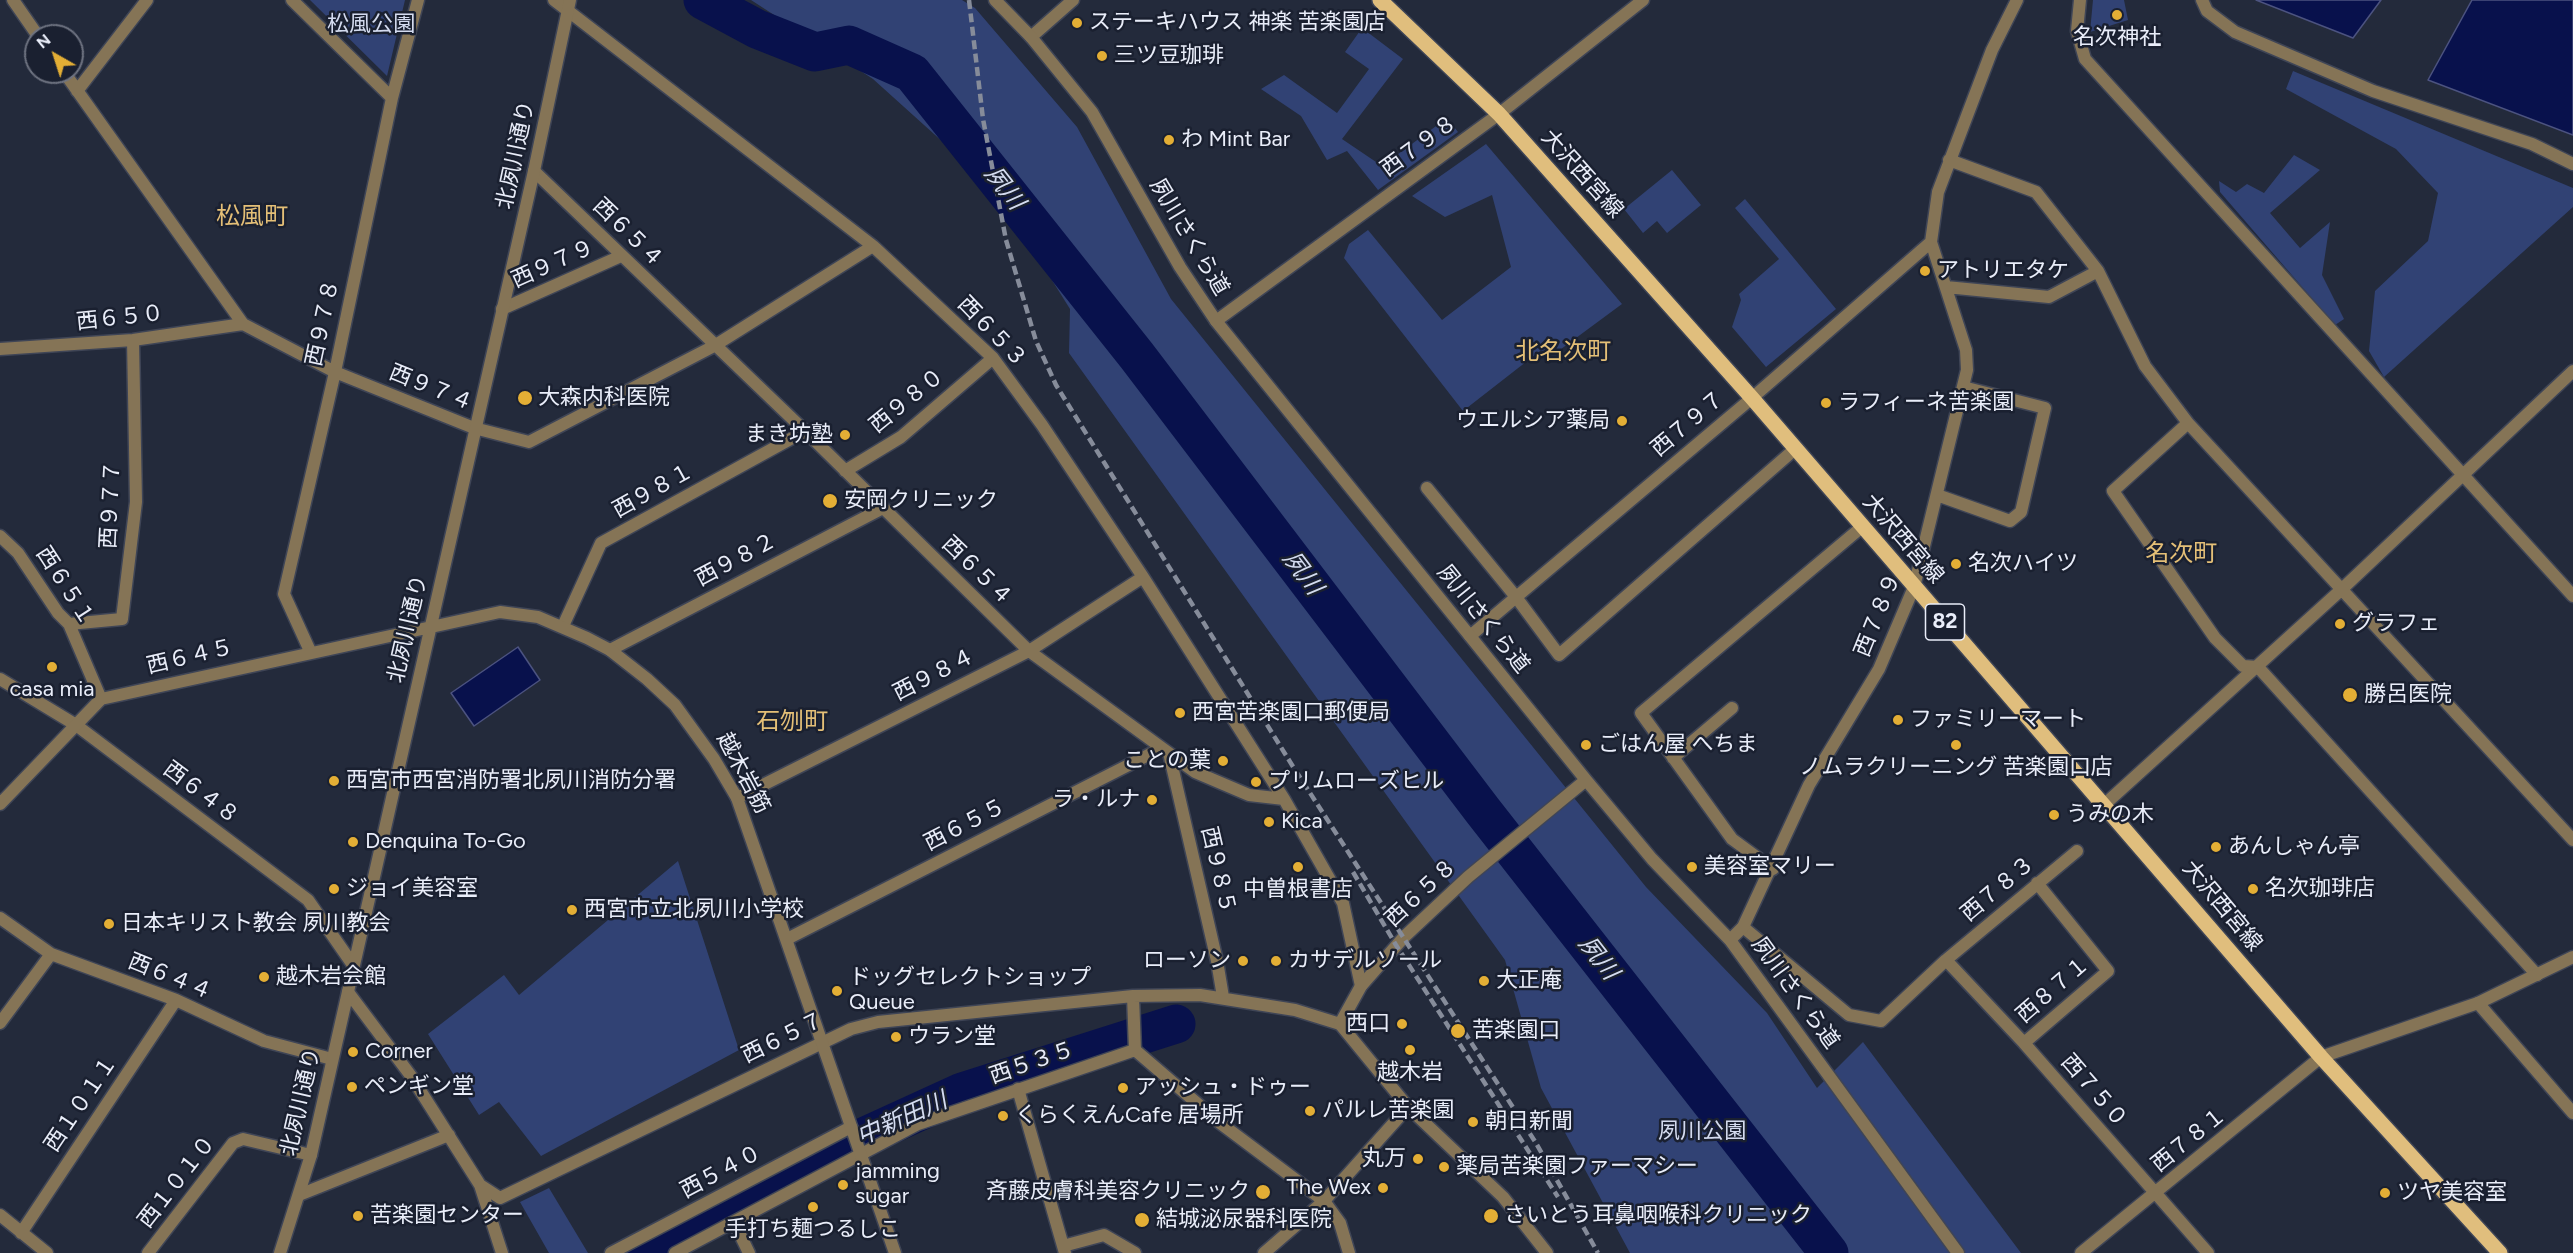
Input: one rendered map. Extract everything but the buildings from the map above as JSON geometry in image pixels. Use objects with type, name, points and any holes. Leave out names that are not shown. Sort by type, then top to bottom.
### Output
[{"type":"main road","name":"大沢西宮線","points":[[1380,0],[1499,114],[1752,398],[2105,804],[2321,1057],[2500,1253]]},
{"type":"street","points":[[13,0],[30,24]]},
{"type":"street","points":[[77,91],[147,0]]},
{"type":"street","points":[[292,0],[392,98]]},
{"type":"street","name":"西９７８","points":[[310,651],[284,594],[335,372],[392,98],[418,0]]},
{"type":"street","name":"西６５３","points":[[554,0],[569,5],[873,246],[993,358],[1042,425],[1143,577],[1284,800]]},
{"type":"street","name":"夙川さくら道","points":[[994,0],[1031,37],[1092,112],[1180,267],[1216,321],[1652,860],[1730,940],[1959,1251]]},
{"type":"street","points":[[1031,37],[1072,0]]},
{"type":"street","name":"西７９８","points":[[1216,321],[1499,114],[1643,0]]},
{"type":"street","points":[[1931,242],[1938,192],[1949,159],[1992,50],[2017,0]]},
{"type":"street","points":[[2080,0],[2077,31],[2085,59],[2573,596]]},
{"type":"street","points":[[2202,0],[2207,11],[2235,32],[2373,91],[2532,144],[2573,164]]},
{"type":"street","name":"北夙川通り","points":[[280,1253],[312,1155],[474,428],[534,171],[569,5]]},
{"type":"street","name":"西９７４","points":[[72,84],[243,324],[335,372],[474,428],[529,442],[714,346],[873,246]]},
{"type":"street","points":[[1949,159],[2036,192],[2098,271],[2145,366],[2188,423],[2573,840]]},
{"type":"street","name":"西６５４","points":[[534,171],[805,431],[1029,651],[1165,751],[1196,771],[1250,795],[1284,800]]},
{"type":"street","name":"西７９７","points":[[1470,636],[1752,398],[1931,242]]},
{"type":"street","name":"西７８９","points":[[1730,940],[1743,927],[1773,869],[1809,785],[1879,669],[1914,586],[1967,370],[1966,350],[1931,242]]},
{"type":"street","name":"西９７９","points":[[502,309],[621,256]]},
{"type":"street","points":[[1946,286],[2049,297],[2098,271]]},
{"type":"street","name":"西６５０","points":[[0,349],[133,340],[243,324]]},
{"type":"street","name":"西９７７","points":[[69,624],[122,619],[136,502],[133,340]]},
{"type":"street","name":"西９８０","points":[[844,471],[901,437],[993,358]]},
{"type":"street","points":[[2105,804],[2258,667],[2573,371]]},
{"type":"street","points":[[1937,495],[2010,520],[2021,512],[2045,408],[1963,387]]},
{"type":"street","points":[[2188,423],[2113,492],[2215,638],[2243,666],[2258,667],[2537,975]]},
{"type":"street","name":"西９８１","points":[[563,626],[601,543],[805,431]]},
{"type":"street","points":[[1427,488],[1516,597],[1559,655],[1795,449]]},
{"type":"street","name":"西９８２","points":[[610,650],[882,507]]},
{"type":"street","points":[[1773,869],[1732,839],[1641,713],[1863,526]]},
{"type":"street","name":"西６５１","points":[[0,536],[18,553],[58,613],[69,624],[101,699]]},
{"type":"street","name":"西９８４","points":[[738,798],[1029,651],[1143,577]]},
{"type":"street","name":"越木岩筋","points":[[430,626],[500,612],[519,613],[563,626],[610,650],[675,705],[709,750],[738,798],[861,1156]]},
{"type":"street","name":"西６４５","points":[[101,699],[430,626]]},
{"type":"street","name":"西６４８","points":[[0,679],[76,725],[308,900],[353,965]]},
{"type":"street","points":[[0,804],[101,699]]},
{"type":"street","points":[[1673,758],[1732,708]]},
{"type":"street","name":"西６５５","points":[[787,939],[1165,751]]},
{"type":"street","name":"西９８５","points":[[1165,751],[1217,961],[1223,997]]},
{"type":"street","name":"西６５８","points":[[1340,1024],[1361,986],[1404,937],[1475,872],[1586,780]]},
{"type":"street","points":[[1284,800],[1342,903],[1361,986]]},
{"type":"street","name":"西７８３","points":[[1743,927],[1849,1015],[1881,1021],[1946,960],[2077,850]]},
{"type":"street","name":"西８７１","points":[[2024,1043],[2109,971],[2037,883]]},
{"type":"street","name":"西６４４","points":[[0,918],[51,954],[176,1000],[264,1041],[332,1059]]},
{"type":"street","points":[[0,1023],[51,954]]},
{"type":"street","points":[[2321,1057],[2478,1003],[2573,957]]},
{"type":"street","name":"西７５０","points":[[1946,960],[2024,1043],[2208,1253]]},
{"type":"street","points":[[348,992],[386,1039],[480,1185],[502,1253]]},
{"type":"street","points":[[1349,1253],[1340,1223],[1324,1201],[1220,1123],[1135,1046],[1133,996],[1223,997],[1295,1010],[1340,1024],[1408,1107],[1503,1197],[1547,1253]]},
{"type":"street","name":"西６５７","points":[[480,1185],[500,1198],[851,1029],[878,1022],[1133,996]]},
{"type":"street","name":"西１０１１","points":[[21,1233],[176,1000]]},
{"type":"street","points":[[2478,1003],[2573,1113]]},
{"type":"street","name":"西５３５","points":[[675,1253],[918,1124],[1135,1046]]},
{"type":"street","name":"西７８１","points":[[2081,1253],[2321,1057]]},
{"type":"street","points":[[1018,1089],[1064,1249],[1104,1235],[1135,1253]]},
{"type":"street","points":[[1264,1253],[1324,1201],[1408,1107]]},
{"type":"street","name":"西５４０","points":[[611,1253],[851,1128]]},
{"type":"street","points":[[299,1195],[449,1135]]},
{"type":"street","name":"西１０１０","points":[[148,1253],[233,1143],[243,1139],[312,1155]]},
{"type":"street","points":[[861,1156],[895,1253]]},
{"type":"street","points":[[0,1215],[47,1253]]},
{"type":"street","points":[[734,1222],[749,1253]]},
{"type":"green space","name":"松風公園","points":[[310,0],[405,0],[387,76]]},
{"type":"green space","name":"夙川公園","points":[[751,0],[962,0],[975,8],[1077,127],[1171,299],[1646,887],[1767,1013],[1817,1088],[1863,1042],[2021,1253],[1630,1253],[1541,1088],[1505,960],[1069,353],[1070,309],[995,189],[873,79]]},
{"type":"green space","points":[[2093,0],[2124,0],[2128,20],[2090,32]]},
{"type":"green space","points":[[1362,28],[1403,59],[1342,139],[1382,166],[1447,118],[1458,132],[1378,190],[1347,151],[1327,160],[1301,116],[1261,89],[1284,75],[1337,113],[1369,69],[1345,52]]},
{"type":"green space","points":[[2293,71],[2573,188],[2573,207],[2384,377],[2369,351],[2375,291],[2428,241],[2438,193],[2396,149],[2286,89]]},
{"type":"green space","points":[[1486,144],[1622,304],[1557,352],[1540,351],[1463,411],[1344,258],[1349,244],[1368,230],[1442,320],[1511,267],[1492,195],[1445,217],[1412,196]]},
{"type":"green space","points":[[2294,155],[2320,170],[2270,213],[2300,248],[2330,222],[2322,275],[2344,319],[2335,325],[2220,192],[2219,181],[2236,192],[2247,184],[2264,193]]},
{"type":"green space","points":[[1672,170],[1701,205],[1667,233],[1657,221],[1643,233],[1624,209]]},
{"type":"green space","points":[[1745,199],[1836,309],[1766,367],[1732,327],[1741,300],[1739,294],[1779,259],[1735,208]]},
{"type":"green space","points":[[678,861],[739,1050],[541,1156],[499,1102],[479,1115],[428,1034],[504,975],[519,995]]},
{"type":"green space","points":[[549,1188],[588,1253],[549,1253],[520,1202]]},
{"type":"shaded area","points":[[2256,0],[2381,0],[2353,38]]},
{"type":"shaded area","points":[[2472,0],[2573,0],[2573,135],[2428,80]]},
{"type":"shaded area","points":[[518,647],[540,680],[474,726],[451,693]]},
{"type":"waterway","name":"夙川","points":[[703,0],[757,29],[815,52],[849,45],[912,73],[1137,356],[1483,811],[1829,1253]]},
{"type":"waterway","name":"中新田川","points":[[644,1253],[822,1156],[962,1092],[1176,1024]]},
{"type":"railway","points":[[969,0],[983,119],[1006,240],[1036,341],[1056,385],[1292,765],[1536,1143],[1598,1253]]},
{"type":"railway","points":[[1353,872],[1396,945],[1558,1197]]},
{"type":"place","name":"名次神社","points":[[2117,15]]},
{"type":"place","name":"ステーキハウス 神楽 苦楽園店","points":[[1077,23]]},
{"type":"place","name":"三ツ豆珈琲","points":[[1102,56]]},
{"type":"place","name":"わ Mint Bar","points":[[1169,140]]},
{"type":"place","name":"アトリエタケ","points":[[1925,271]]},
{"type":"place","name":"大森内科医院","points":[[525,398]]},
{"type":"place","name":"ラフィーネ苦楽園","points":[[1826,403]]},
{"type":"place","name":"ウエルシア薬局","points":[[1622,421]]},
{"type":"place","name":"まき坊塾","points":[[845,435]]},
{"type":"place","name":"安岡クリニック","points":[[830,501]]},
{"type":"place","name":"名次ハイツ","points":[[1956,564]]},
{"type":"place","name":"グラフェ","points":[[2340,624]]},
{"type":"place","name":"casa mia","points":[[52,667]]},
{"type":"place","name":"勝呂医院","points":[[2350,695]]},
{"type":"place","name":"西宮苦楽園口郵便局","points":[[1180,713]]},
{"type":"place","name":"ファミリーマート","points":[[1898,720]]},
{"type":"place","name":"ごはん屋 へちま","points":[[1586,745]]},
{"type":"place","name":"ノムラクリーニング 苦楽園口店","points":[[1956,745]]},
{"type":"place","name":"ことの葉","points":[[1223,761]]},
{"type":"place","name":"西宮市西宮消防署北夙川消防分署","points":[[334,781]]},
{"type":"place","name":"プリムローズヒル","points":[[1256,782]]},
{"type":"place","name":"ラ・ルナ","points":[[1152,800]]},
{"type":"place","name":"うみの木","points":[[2054,815]]},
{"type":"place","name":"Kica","points":[[1269,822]]},
{"type":"place","name":"Denquina To-Go","points":[[353,842]]},
{"type":"place","name":"あんしゃん亭","points":[[2216,847]]},
{"type":"place","name":"中曽根書店","points":[[1298,867]]},
{"type":"place","name":"美容室マリー","points":[[1692,867]]},
{"type":"place","name":"ジョイ美容室","points":[[334,889]]},
{"type":"place","name":"名次珈琲店","points":[[2253,889]]},
{"type":"place","name":"西宮市立北夙川小学校","points":[[572,910]]},
{"type":"place","name":"日本キリスト教会 夙川教会","points":[[109,924]]},
{"type":"place","name":"ローソン","points":[[1243,961]]},
{"type":"place","name":"カサデルソール","points":[[1276,961]]},
{"type":"place","name":"越木岩会館","points":[[264,977]]},
{"type":"place","name":"大正庵","points":[[1484,981]]},
{"type":"place","name":"ドッグセレクトショップ Queue","points":[[837,991]]},
{"type":"place","name":"西口","points":[[1402,1024]]},
{"type":"place","name":"苦楽園口","points":[[1458,1031]]},
{"type":"place","name":"ウラン堂","points":[[896,1037]]},
{"type":"place","name":"越木岩","points":[[1410,1050]]},
{"type":"place","name":"Corner","points":[[353,1052]]},
{"type":"place","name":"ペンギン堂","points":[[352,1087]]},
{"type":"place","name":"アッシュ・ドゥー","points":[[1123,1088]]},
{"type":"place","name":"パルレ苦楽園","points":[[1310,1111]]},
{"type":"place","name":"くらくえんCafe 居場所","points":[[1003,1116]]},
{"type":"place","name":"朝日新聞","points":[[1473,1122]]},
{"type":"place","name":"丸万","points":[[1418,1159]]},
{"type":"place","name":"薬局苦楽園ファーマシー","points":[[1444,1167]]},
{"type":"place","name":"jamming sugar","points":[[843,1185]]},
{"type":"place","name":"The Wex","points":[[1383,1188]]},
{"type":"place","name":"斉藤皮膚科美容クリニック","points":[[1263,1192]]},
{"type":"place","name":"ツヤ美容室","points":[[2385,1193]]},
{"type":"place","name":"手打ち麺つるしこ","points":[[813,1207]]},
{"type":"place","name":"苦楽園センター","points":[[358,1216]]},
{"type":"place","name":"さいとう耳鼻咽喉科クリニック","points":[[1491,1216]]},
{"type":"place","name":"結城泌尿器科医院","points":[[1142,1220]]},
{"type":"district","name":"松風町","points":[[252,217]]},
{"type":"district","name":"北名次町","points":[[1563,352]]},
{"type":"district","name":"名次町","points":[[2181,554]]},
{"type":"district","name":"石刎町","points":[[792,722]]}]
